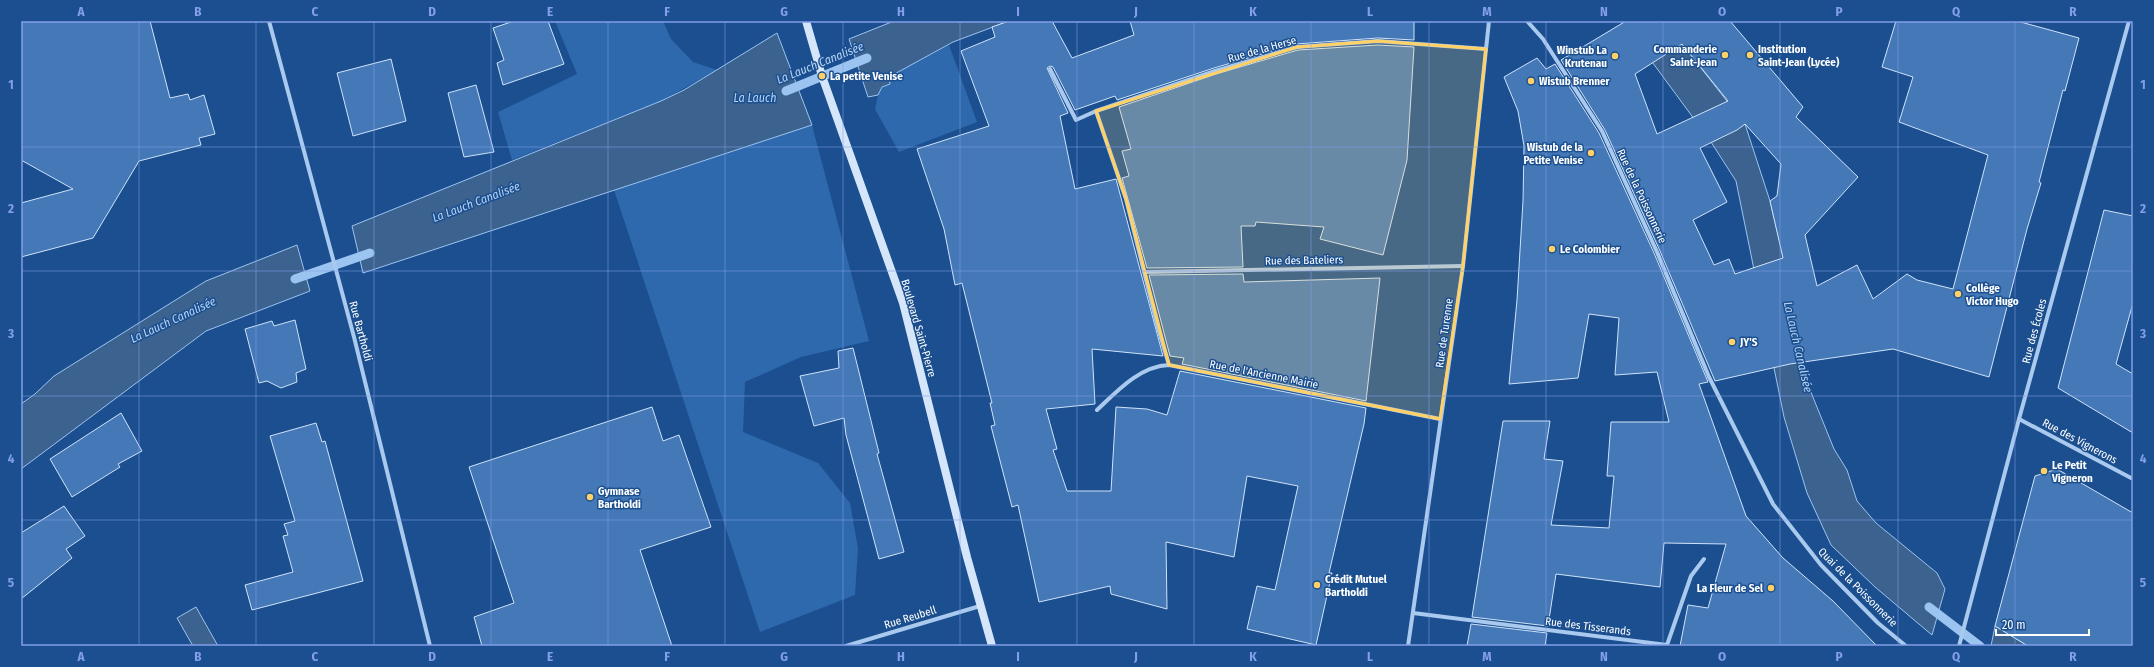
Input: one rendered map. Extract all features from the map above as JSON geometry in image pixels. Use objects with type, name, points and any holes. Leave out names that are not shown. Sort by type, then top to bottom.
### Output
[{"type":"street","name":"Rue Bartholdi","points":[[269,21],[339,284],[430,646]]},
{"type":"street","name":"Boulevard Saint-Pierre","points":[[806,21],[816,56],[903,303],[980,606],[992,646]]},
{"type":"street","name":"Rue de Turenne","points":[[1408,646],[1463,266],[1489,21]]},
{"type":"street","name":"Rue de la Poissonnerie","points":[[1527,21],[1543,39],[1602,131],[1657,252],[1716,392]]},
{"type":"street","name":"Rue des Écoles","points":[[1959,646],[2019,419],[2129,21]]},
{"type":"street","name":"Rue de la Herse","points":[[1050,69],[1076,120],[1096,111],[1215,71],[1297,47],[1378,41],[1486,49]]},
{"type":"street","points":[[1096,111],[1126,199],[1146,272],[1158,328],[1169,365]]},
{"type":"street","name":"Rue des Bateliers","points":[[1146,272],[1463,266]]},
{"type":"street","name":"Rue de l'Ancienne Mairie","points":[[1097,410],[1119,389],[1141,373],[1157,365],[1169,365],[1440,419]]},
{"type":"street","name":"Quai de la Poissonnerie","points":[[1716,392],[1773,504],[1821,565],[1878,623],[1906,646]]},
{"type":"street","name":"Rue des Vignerons","points":[[2019,419],[2133,478]]},
{"type":"street","name":"Rue des Tisserands","points":[[1413,613],[1667,645],[1691,576],[1704,559]]},
{"type":"street","name":"Rue Reubell","points":[[846,646],[980,606]]},
{"type":"highlighted area","points":[[1378,41],[1486,49],[1463,266],[1440,419],[1169,365],[1126,199],[1096,111],[1297,47]]},
{"type":"shaded area","points":[[555,21],[663,21],[671,39],[693,62],[717,70],[661,101],[512,160],[498,112],[577,74]]},
{"type":"shaded area","points":[[949,45],[977,122],[899,152],[875,109],[878,95],[888,77]]},
{"type":"shaded area","points":[[812,125],[869,341],[801,357],[745,382],[743,432],[818,463],[850,503],[858,548],[855,595],[760,632],[614,190]]},
{"type":"water","points":[[894,21],[1009,21],[953,42],[889,77],[890,84],[882,87],[878,95],[868,97],[849,39]]},
{"type":"water","points":[[1622,21],[1664,21],[1745,124],[1770,201],[1795,306],[1799,353],[1806,380],[1834,449],[1847,470],[1857,501],[1876,523],[1937,573],[1945,589],[1932,635],[1875,587],[1831,545],[1807,493],[1784,417],[1736,181],[1711,142]]},
{"type":"water","name":"La Lauch","points":[[777,33],[812,125],[363,273],[352,226],[661,101],[684,90]]},
{"type":"water","points":[[297,245],[310,291],[206,331],[21,469],[21,404],[35,394],[54,376],[206,281]]},
{"type":"water","points":[[196,607],[218,646],[193,646],[177,618]]},
{"type":"water","points":[[1995,626],[2028,646],[1991,646]]},
{"type":"building","points":[[21,21],[150,21],[170,98],[188,94],[190,100],[204,95],[215,134],[199,138],[201,145],[139,161],[93,238],[21,257],[21,203],[73,189],[21,160]]},
{"type":"building","points":[[514,21],[548,21],[564,64],[503,85],[497,63],[504,60],[493,28]]},
{"type":"building","points":[[1009,21],[1052,21],[1072,58],[1134,35],[1130,21],[1414,21],[1414,40],[1378,38],[1296,44],[1214,68],[1117,100],[1115,96],[1075,110],[1053,67],[1050,66],[1047,68],[1068,113],[1060,116],[1075,189],[1116,179],[1163,356],[1092,349],[1095,404],[1046,409],[1057,449],[1053,450],[1067,491],[1111,491],[1116,407],[1147,409],[1167,415],[1180,371],[1366,408],[1364,424],[1329,573],[1332,573],[1316,645],[1247,629],[1257,586],[1275,590],[1298,486],[1247,476],[1234,557],[1166,542],[1167,609],[1111,594],[1110,586],[1039,602],[1018,505],[1012,507],[991,426],[995,425],[990,403],[992,403],[962,283],[955,285],[944,229],[917,149],[989,126],[961,51],[995,37],[992,27]]},
{"type":"building","points":[[1626,21],[1730,21],[1803,107],[1796,117],[1858,177],[1805,235],[1817,286],[1857,265],[1873,299],[1907,274],[1917,280],[1953,289],[1988,155],[1899,122],[1913,77],[1882,67],[1896,21],[2017,21],[2079,38],[2065,91],[2063,90],[2039,182],[2041,183],[2027,229],[1989,377],[1893,349],[1790,364],[1715,381],[1660,251],[1605,130],[1561,60]],"holes":[[[1682,44],[1728,101],[1657,134],[1635,74]],[[1745,124],[1781,164],[1777,196],[1770,201],[1783,258],[1735,274],[1729,259],[1714,265],[1693,220],[1727,202],[1700,148],[1737,130]]]},
{"type":"building","points":[[1378,45],[1414,47],[1407,160],[1383,255],[1320,239],[1324,227],[1256,222],[1255,226],[1241,226],[1243,267],[1147,268],[1122,178],[1129,176],[1122,151],[1131,149],[1119,107],[1216,74],[1298,50]]},
{"type":"building","points":[[1537,58],[1546,69],[1555,64],[1599,133],[1654,253],[1708,382],[1699,384],[1746,516],[1783,558],[1833,601],[1877,646],[1680,646],[1688,605],[1708,608],[1726,544],[1664,543],[1660,587],[1556,574],[1548,626],[1472,617],[1503,421],[1550,421],[1544,459],[1563,461],[1551,525],[1609,528],[1614,476],[1607,476],[1611,422],[1669,422],[1657,372],[1615,375],[1619,318],[1589,314],[1578,378],[1509,384],[1517,300],[1523,201],[1524,146],[1518,111],[1504,77]]},
{"type":"building","points":[[391,59],[406,121],[353,136],[337,73]]},
{"type":"building","points":[[476,85],[494,152],[464,157],[448,93]]},
{"type":"building","points":[[2104,210],[2133,216],[2133,303],[2116,364],[2133,374],[2133,433],[2058,388]]},
{"type":"building","points":[[1243,274],[1244,282],[1380,278],[1366,401],[1182,364],[1184,358],[1170,356],[1149,275]]},
{"type":"building","points":[[295,320],[306,369],[296,373],[297,382],[281,388],[267,381],[259,383],[245,329],[272,321],[274,326]]},
{"type":"building","points":[[853,348],[879,453],[877,454],[904,552],[879,559],[846,435],[844,418],[814,426],[800,376],[839,368],[838,351]]},
{"type":"building","name":"Gymnase Bartholdi","points":[[652,407],[663,441],[679,435],[711,527],[640,550],[672,646],[482,646],[474,617],[514,603],[469,467]]},
{"type":"building","points":[[121,413],[142,451],[118,464],[120,467],[72,497],[50,459]]},
{"type":"building","points":[[316,423],[322,442],[325,441],[363,581],[252,610],[245,585],[293,572],[283,536],[288,535],[284,524],[295,521],[270,436]]},
{"type":"building","points":[[2057,469],[2133,513],[2133,646],[2028,646],[1995,626],[2035,476]]},
{"type":"building","points":[[64,506],[85,536],[66,549],[72,558],[21,599],[21,533]]},
{"type":"building","points":[[1471,624],[1547,633],[1545,646],[1467,646]]},
{"type":"waterway","name":"La Lauch Canalisée","points":[[786,91],[867,58]]},
{"type":"waterway","name":"La Lauch Canalisée","points":[[295,279],[370,253]]},
{"type":"waterway","name":"La Lauch Canalisée","points":[[1929,607],[1980,646]]},
{"type":"place","name":"Commanderie Saint-Jean","points":[[1725,55]]},
{"type":"place","name":"Institution Saint-Jean (Lycée)","points":[[1750,55]]},
{"type":"place","name":"Winstub La Krutenau","points":[[1615,56]]},
{"type":"place","name":"La petite Venise","points":[[822,76]]},
{"type":"place","name":"Wistub Brenner","points":[[1531,81]]},
{"type":"place","name":"Wistub de la Petite Venise","points":[[1591,153]]},
{"type":"place","name":"Le Colombier","points":[[1552,249]]},
{"type":"place","name":"Collège Victor Hugo","points":[[1958,294]]},
{"type":"place","name":"JY'S","points":[[1732,342]]},
{"type":"place","name":"Le Petit Vigneron","points":[[2044,471]]},
{"type":"place","name":"Gymnase Bartholdi","points":[[590,497]]},
{"type":"place","name":"Crédit Mutuel Bartholdi","points":[[1317,585]]},
{"type":"place","name":"La Fleur de Sel","points":[[1771,588]]}]
